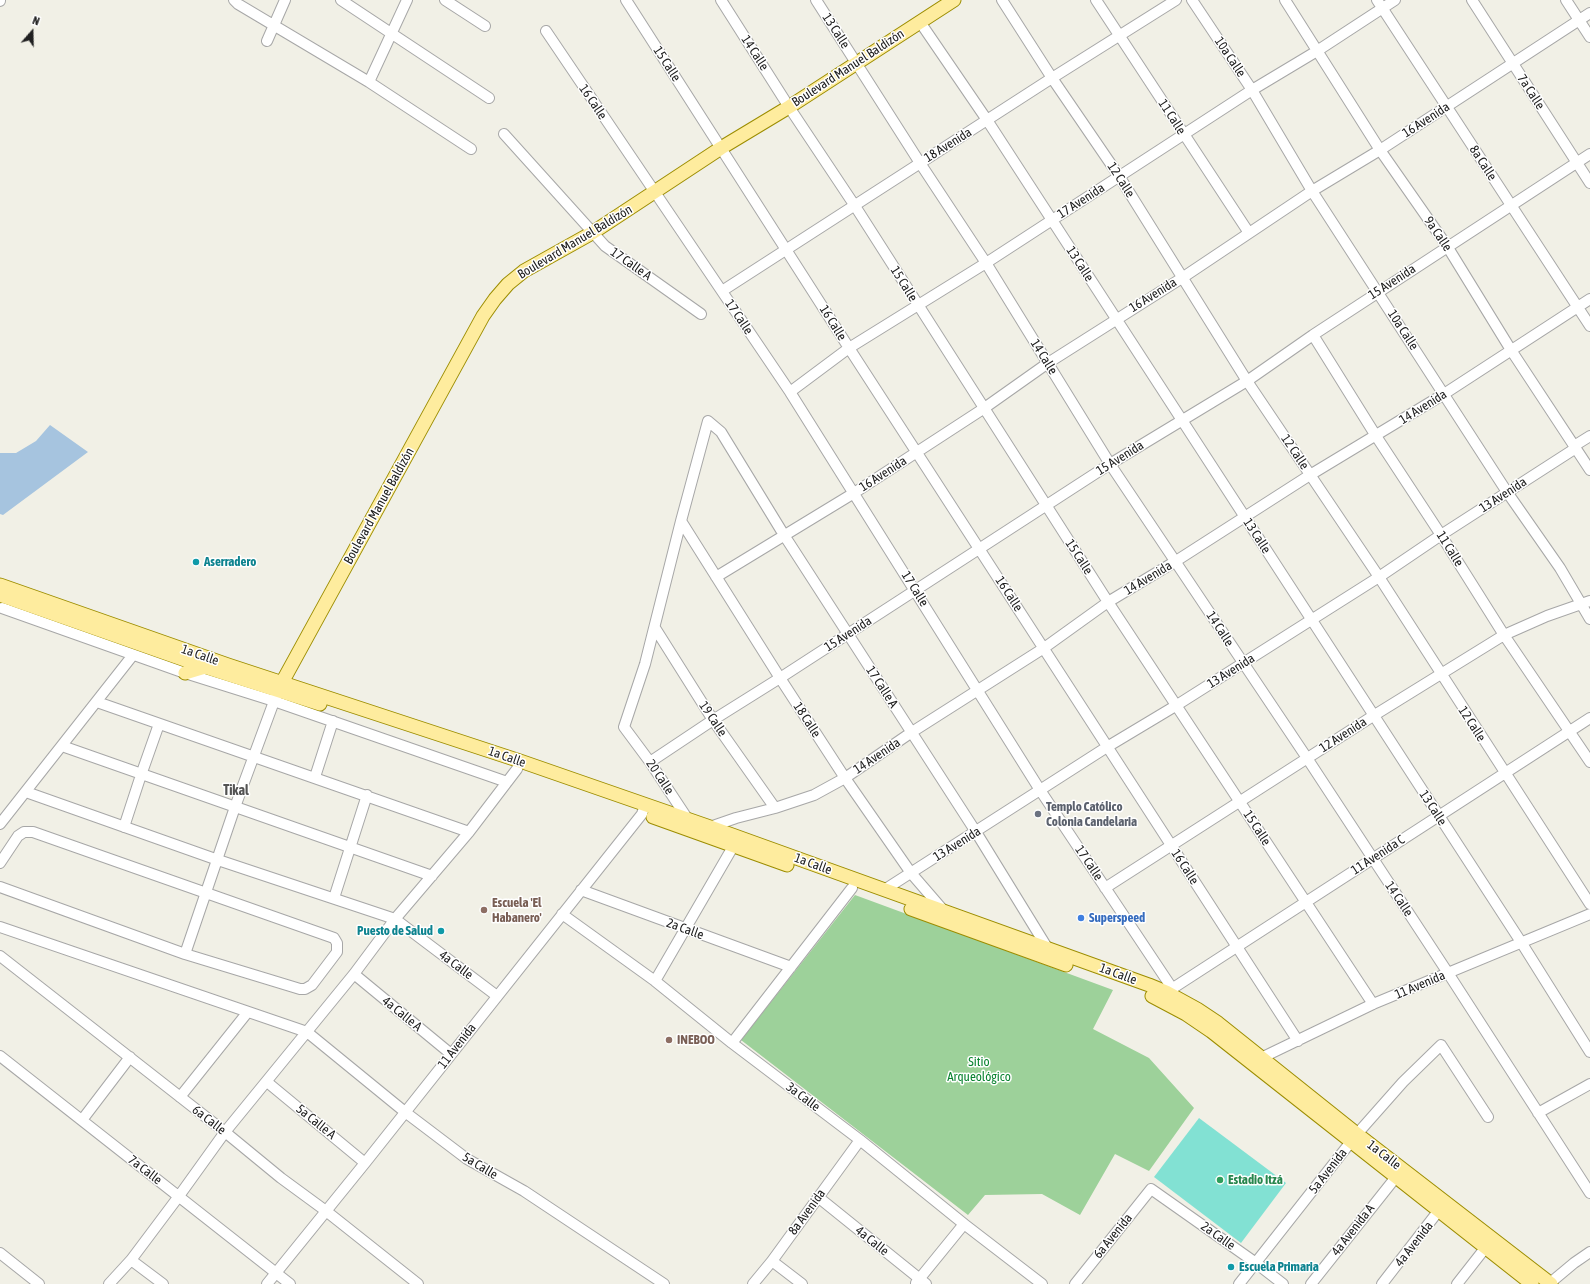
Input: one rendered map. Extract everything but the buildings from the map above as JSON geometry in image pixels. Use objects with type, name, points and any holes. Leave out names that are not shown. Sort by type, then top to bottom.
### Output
[{"type":"main road","name":"Boulevard Manuel Baldizón","points":[[278,691],[483,316],[508,284],[524,271],[592,233],[721,148],[789,107],[856,62],[954,0]]},
{"type":"main road","name":"1a Calle","points":[[4,598],[78,617],[227,669],[278,691],[518,765],[643,809],[734,845],[852,888],[1047,953],[1147,989],[1258,1062],[1442,1207],[1486,1247],[1532,1284]]},
{"type":"main road","name":"1a Calle","points":[[78,617],[205,667],[227,669]]},
{"type":"main road","points":[[185,673],[205,667]]},
{"type":"main road","name":"1a Calle","points":[[690,827],[710,827],[944,911],[1047,953]]},
{"type":"main road","name":"1a Calle","points":[[1147,989],[1169,990],[1218,1023],[1258,1062]]},
{"type":"main road","name":"1a Calle","points":[[1354,1138],[1396,1177],[1442,1207],[1551,1284]]},
{"type":"street","points":[[234,0],[238,4],[274,24],[369,82],[471,149]]},
{"type":"street","points":[[267,41],[285,0]]},
{"type":"street","points":[[342,0],[489,98]]},
{"type":"street","points":[[369,82],[407,0]]},
{"type":"street","points":[[445,0],[485,26]]},
{"type":"street","name":"15 Calle","points":[[626,0],[721,148]]},
{"type":"street","name":"14 Calle","points":[[721,0],[789,107]]},
{"type":"street","name":"13 Calle","points":[[816,0],[856,62]]},
{"type":"street","name":"12 Calle","points":[[1002,0],[1052,78],[1119,176],[1247,381],[1379,577],[1440,675],[1590,904]]},
{"type":"street","name":"11 Calle","points":[[1096,0],[1249,233]]},
{"type":"street","name":"18 Avenida","points":[[722,291],[1052,78],[1176,0]]},
{"type":"street","name":"10a Calle","points":[[1192,0],[1252,90],[1312,192],[1507,492],[1585,602],[1590,619]]},
{"type":"street","name":"9a Calle","points":[[1284,0],[1380,150],[1447,246],[1511,350],[1590,470]]},
{"type":"street","name":"17 Avenida","points":[[790,392],[849,348],[986,263],[1252,90],[1317,51],[1380,4],[1395,0]]},
{"type":"street","name":"7a Calle","points":[[1472,0],[1590,183]]},
{"type":"street","points":[[1566,0],[1590,37]]},
{"type":"street","name":"8a Calle","points":[[1380,4],[1590,326]]},
{"type":"street","name":"16 Avenida","points":[[716,577],[854,493],[983,409],[1048,363],[1182,278],[1312,192],[1380,150],[1590,13]]},
{"type":"street","name":"13 Calle","points":[[920,22],[987,120],[1181,421],[1521,942],[1590,1052]]},
{"type":"street","name":"16 Calle","points":[[546,31],[655,192]]},
{"type":"street","name":"14 Calle","points":[[856,62],[986,263],[1110,464],[1176,561],[1242,664],[1307,758],[1590,1193]]},
{"type":"street","name":"15 Calle","points":[[789,107],[855,206],[983,409],[1108,602],[1372,1004]]},
{"type":"street","name":"17 Calle A","points":[[504,134],[605,246],[701,314]]},
{"type":"street","name":"16 Calle","points":[[721,148],[1171,846],[1298,1040]]},
{"type":"street","name":"15 Avenida","points":[[650,762],[1110,464],[1247,381],[1313,335],[1447,246],[1590,154]]},
{"type":"street","name":"17 Calle","points":[[655,192],[790,392],[916,590],[977,692],[1105,888],[1169,990]]},
{"type":"street","name":"14 Avenida","points":[[710,827],[814,796],[845,778],[912,732],[1044,648],[1108,602],[1176,561],[1310,475],[1444,394],[1590,299]]},
{"type":"street","name":"11 Calle","points":[[1313,335],[1504,635],[1590,762]]},
{"type":"street","name":"17 Calle A","points":[[680,521],[708,421],[720,432],[784,535],[976,832],[1047,953]]},
{"type":"street","name":"13 Avenida","points":[[884,890],[1107,747],[1177,705],[1379,577],[1441,534],[1590,436]]},
{"type":"street","points":[[654,628],[680,521]]},
{"type":"street","name":"18 Calle","points":[[680,521],[845,778],[911,873],[944,911]]},
{"type":"street","name":"1a Calle","points":[[4,598],[132,654],[185,673],[278,691],[333,721],[507,782]]},
{"type":"street","name":"12 Avenida","points":[[1105,888],[1373,716],[1504,635],[1547,616],[1585,602]]},
{"type":"street","name":"19 Calle","points":[[654,628],[713,720],[775,808]]},
{"type":"street","name":"20 Calle","points":[[654,628],[645,664],[624,727],[650,762],[690,827]]},
{"type":"street","points":[[0,824],[97,702],[132,654]]},
{"type":"street","points":[[185,954],[252,757],[278,691]]},
{"type":"street","points":[[97,702],[252,757],[367,795],[469,832]]},
{"type":"street","name":"11 Avenida C","points":[[1169,990],[1590,718]]},
{"type":"street","points":[[315,778],[333,721]]},
{"type":"street","points":[[124,827],[159,724]]},
{"type":"street","points":[[62,746],[234,808],[432,876]]},
{"type":"street","points":[[109,1284],[131,1260],[225,1132],[354,974],[395,919],[469,832],[518,765]]},
{"type":"street","name":"4a Calle","points":[[26,792],[218,860],[395,919],[497,996]]},
{"type":"street","points":[[334,898],[349,847],[367,795]]},
{"type":"street","name":"11 Avenida","points":[[267,1284],[365,1163],[581,890],[643,809]]},
{"type":"street","points":[[0,863],[18,836],[24,832],[33,832],[334,938],[337,943],[337,952],[312,985],[305,989],[300,989],[185,954],[0,887]]},
{"type":"street","points":[[654,981],[734,845]]},
{"type":"street","points":[[732,1043],[852,888]]},
{"type":"street","name":"2a Calle","points":[[581,890],[791,967]]},
{"type":"street","name":"3a Calle","points":[[562,914],[654,981],[732,1043],[860,1140],[964,1224],[1042,1284]]},
{"type":"street","name":"11 Avenida","points":[[1258,1062],[1298,1040],[1372,1004],[1590,914]]},
{"type":"street","points":[[0,927],[306,1032]]},
{"type":"street","name":"6a Calle","points":[[0,956],[225,1132],[280,1178],[326,1211],[418,1284]]},
{"type":"street","name":"4a Calle A","points":[[354,974],[451,1054]]},
{"type":"street","points":[[180,1097],[247,1013]]},
{"type":"street","name":"5a Calle","points":[[306,1032],[405,1112],[467,1159],[524,1191],[664,1284]]},
{"type":"street","name":"5a Avenida","points":[[1239,1284],[1354,1138],[1403,1082],[1441,1045],[1488,1117]]},
{"type":"street","name":"7a Calle","points":[[0,1056],[290,1284]]},
{"type":"street","points":[[82,1120],[130,1057]]},
{"type":"street","name":"5a Calle A","points":[[266,1082],[365,1163]]},
{"type":"street","points":[[1538,1113],[1590,1084]]},
{"type":"street","name":"8a Avenida","points":[[753,1284],[772,1261],[860,1140]]},
{"type":"street","name":"4a Avenida A","points":[[1311,1284],[1396,1177]]},
{"type":"street","name":"2a Calle","points":[[1151,1189],[1256,1263],[1283,1284]]},
{"type":"street","name":"6a Avenida","points":[[1075,1284],[1151,1189]]},
{"type":"street","name":"4a Calle","points":[[818,1197],[920,1282]]},
{"type":"street","name":"4a Avenida","points":[[1382,1284],[1442,1207]]},
{"type":"street","points":[[920,1282],[964,1224]]},
{"type":"street","points":[[1456,1284],[1486,1247]]},
{"type":"street","points":[[1551,1284],[1574,1263],[1590,1252]]},
{"type":"street","points":[[0,1253],[39,1284]]},
{"type":"street","points":[[131,1260],[163,1284]]},
{"type":"street","points":[[772,1261],[802,1284]]},
{"type":"green space","name":"Sitio Arqueológico","points":[[855,895],[1113,990],[1093,1029],[1149,1058],[1194,1108],[1149,1171],[1115,1154],[1080,1215],[1042,1194],[985,1195],[968,1215],[741,1040]]},
{"type":"shaded area","points":[[50,425],[88,452],[3,515],[0,514],[0,453],[16,453],[36,441]]},
{"type":"shaded area","name":"Estadio Itzá","points":[[1199,1118],[1286,1183],[1241,1243],[1154,1177]]},
{"type":"place","name":"Aserradero","points":[[196,562]]},
{"type":"place","name":"Templo Católico Colonia Candelaria","points":[[1038,814]]},
{"type":"place","name":"Escuela 'El Habanero'","points":[[484,910]]},
{"type":"place","name":"Superspeed","points":[[1081,918]]},
{"type":"place","name":"Puesto de Salud","points":[[441,931]]},
{"type":"place","name":"INEBOO","points":[[669,1040]]},
{"type":"place","name":"Estadio Itzá","points":[[1220,1180]]},
{"type":"place","name":"Escuela Primaria","points":[[1231,1267]]},
{"type":"district","name":"Tikal","points":[[236,791]]}]
